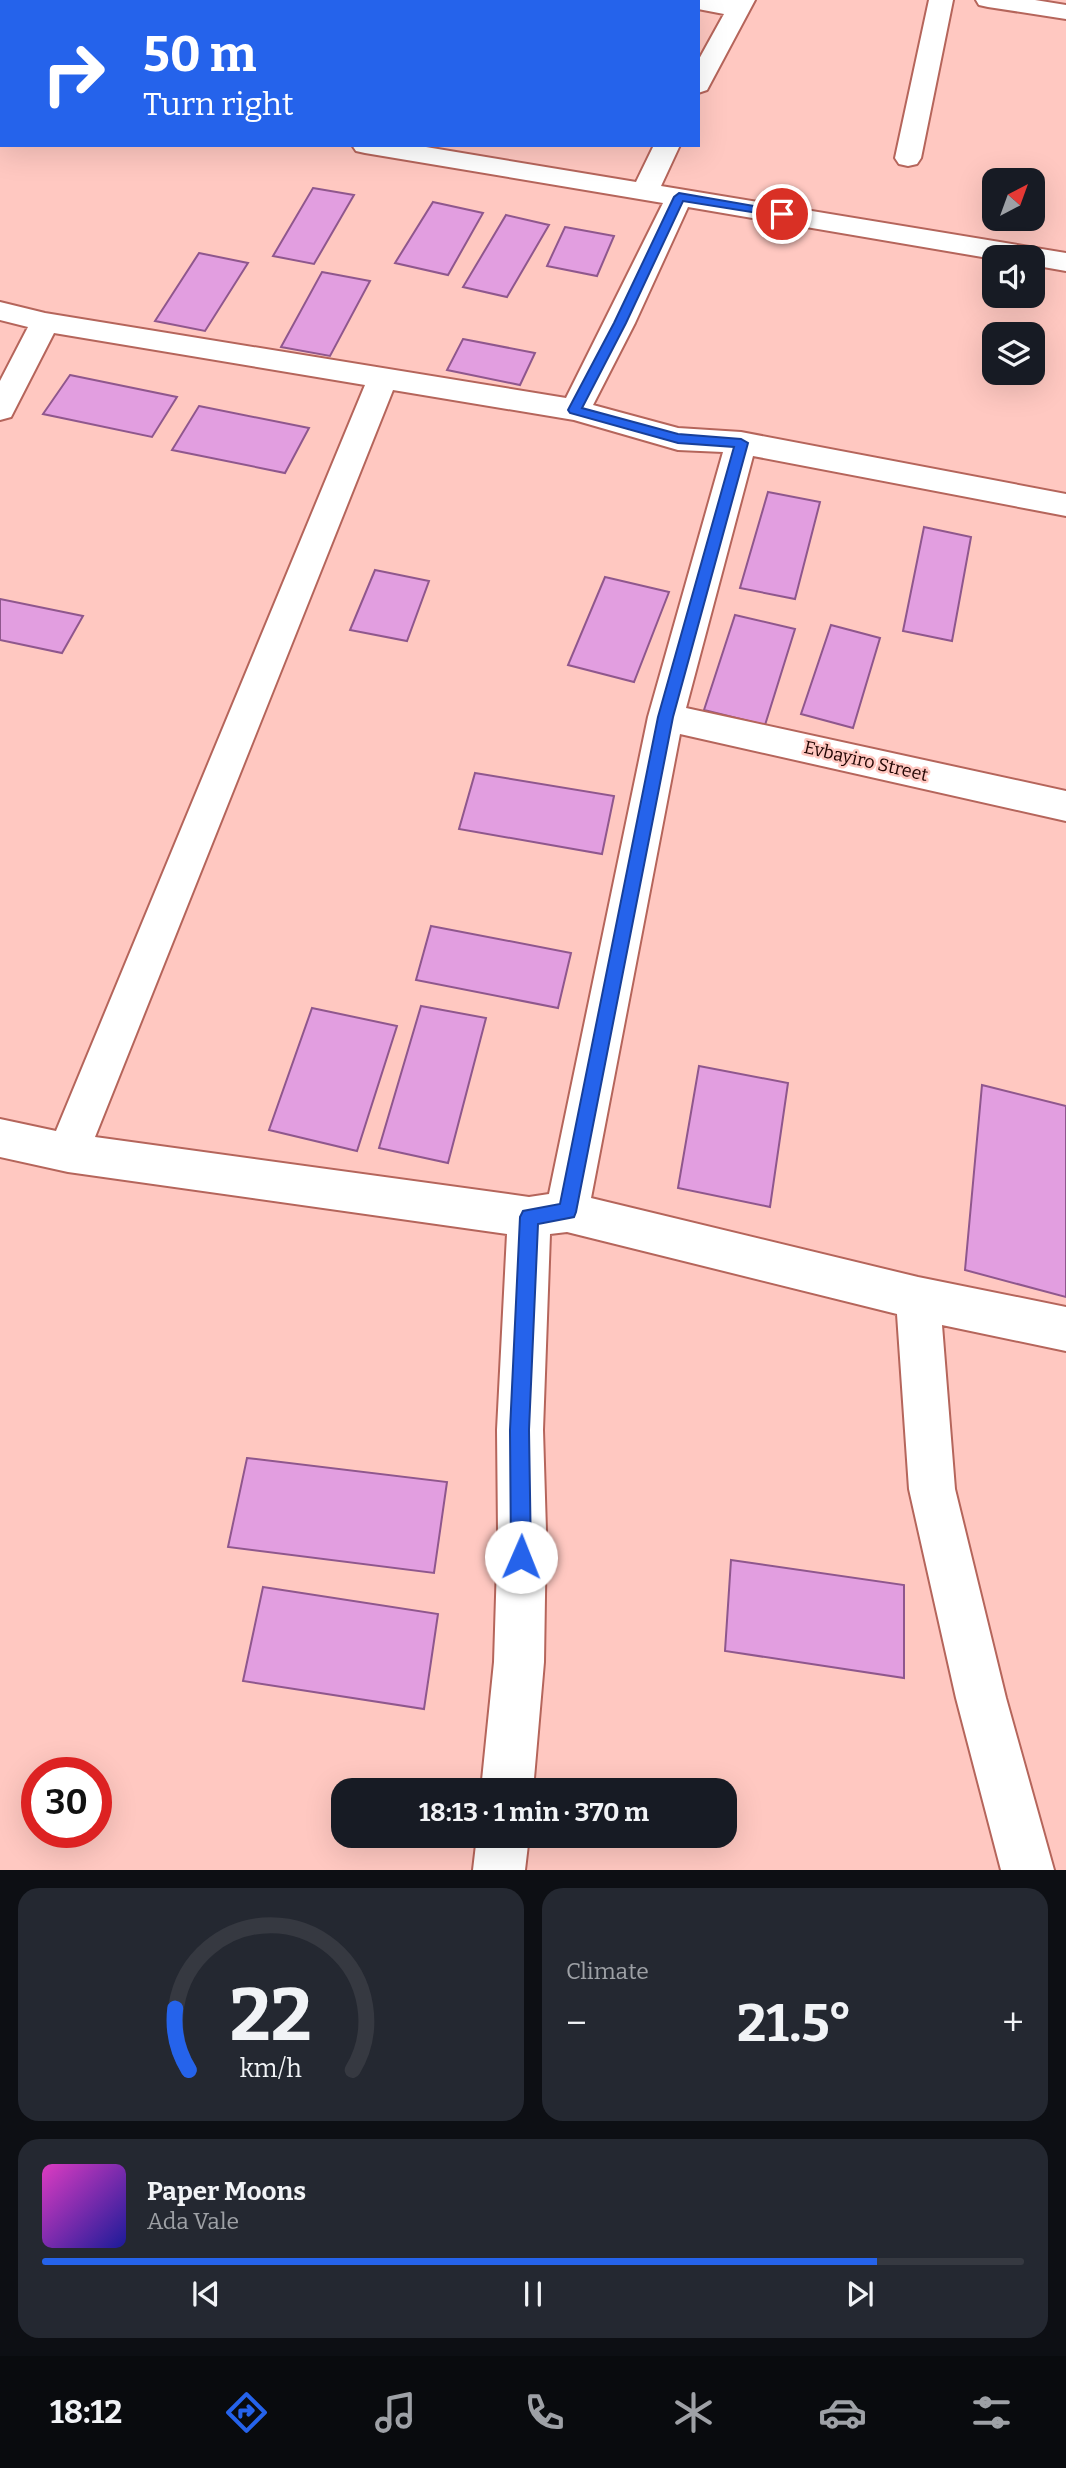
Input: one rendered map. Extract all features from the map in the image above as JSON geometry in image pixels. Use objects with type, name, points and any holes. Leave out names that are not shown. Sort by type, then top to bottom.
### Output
[{"type":"street","points":[[908,158],[941,0]]},
{"type":"street","points":[[988,0],[1066,12]]},
{"type":"street","points":[[700,1],[740,4],[701,73]]},
{"type":"street","points":[[377,147],[1066,262]]},
{"type":"street","points":[[644,192],[666,147]]},
{"type":"street","points":[[575,410],[620,323],[679,197]]},
{"type":"street","points":[[0,311],[45,322],[575,410],[678,439],[741,443],[1066,505]]},
{"type":"street","points":[[0,410],[45,322]]},
{"type":"street","points":[[68,1153],[383,380]]},
{"type":"street","points":[[508,1778],[519,1662],[522,1531],[520,1430],[548,1214],[666,717],[741,443]]},
{"type":"street","name":"Evbayiro Street","points":[[666,717],[1066,806]]},
{"type":"street","points":[[2,1148],[68,1153],[548,1214],[918,1298],[1066,1328]]},
{"type":"street","points":[[918,1298],[932,1489],[981,1698],[1028,1870]]},
{"type":"street","points":[[499,1870],[502,1848]]},
{"type":"building","points":[[313,188],[354,195],[314,264],[273,256]]},
{"type":"building","points":[[433,202],[483,213],[448,275],[395,263]]},
{"type":"building","points":[[506,215],[549,225],[507,297],[463,287]]},
{"type":"building","points":[[565,227],[614,236],[597,276],[547,266]]},
{"type":"building","points":[[199,253],[248,263],[205,331],[155,321]]},
{"type":"building","points":[[322,272],[370,281],[330,356],[281,347]]},
{"type":"building","points":[[463,339],[535,353],[520,385],[447,370]]},
{"type":"building","points":[[70,375],[177,397],[152,437],[43,414]]},
{"type":"building","points":[[199,406],[309,428],[285,473],[172,450]]},
{"type":"building","points":[[768,492],[820,502],[795,599],[740,588]]},
{"type":"building","points":[[924,527],[971,537],[952,641],[903,631]]},
{"type":"building","points":[[375,570],[429,581],[407,641],[350,630]]},
{"type":"building","points":[[605,577],[669,592],[634,682],[568,665]]},
{"type":"building","points":[[0,599],[83,616],[62,653],[0,640]]},
{"type":"building","points":[[735,615],[795,629],[765,725],[704,710]]},
{"type":"building","points":[[831,625],[880,638],[853,728],[801,714]]},
{"type":"building","points":[[475,773],[614,796],[602,854],[459,829]]},
{"type":"building","points":[[431,926],[571,953],[558,1008],[416,980]]},
{"type":"building","points":[[421,1006],[486,1018],[448,1163],[379,1148]]},
{"type":"building","points":[[312,1008],[397,1026],[357,1151],[269,1130]]},
{"type":"building","points":[[699,1066],[788,1083],[770,1207],[678,1188]]},
{"type":"building","points":[[982,1085],[1066,1106],[1066,1297],[965,1270]]},
{"type":"building","points":[[247,1458],[447,1482],[434,1573],[228,1547]]},
{"type":"building","points":[[731,1560],[904,1585],[904,1678],[725,1651]]},
{"type":"building","points":[[263,1587],[438,1614],[424,1709],[243,1681]]},
{"type":"route","points":[[521,1557],[520,1430],[529,1217],[568,1212],[666,717],[741,443],[678,439],[575,410],[620,323],[679,197],[782,214]]}]
